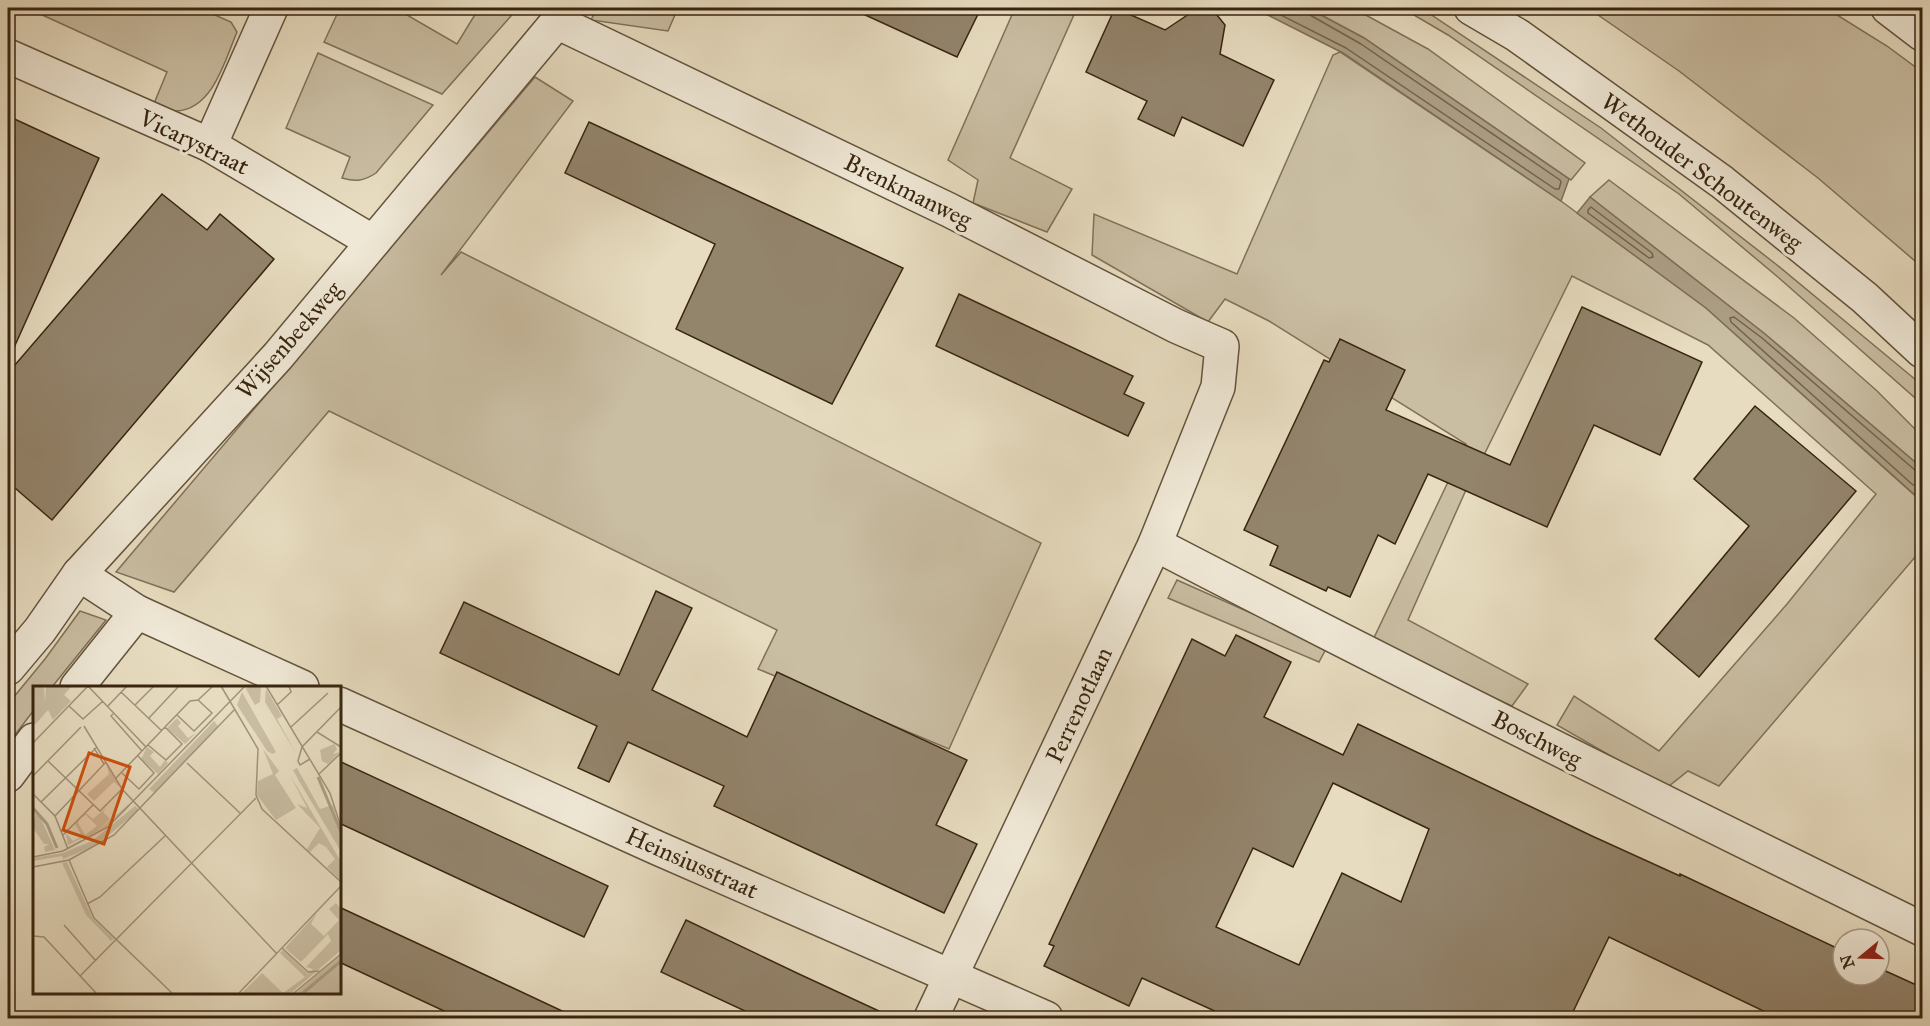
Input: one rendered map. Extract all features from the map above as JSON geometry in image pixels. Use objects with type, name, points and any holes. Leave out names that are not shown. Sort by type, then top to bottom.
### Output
[{"type":"street","points":[[210,145],[271,8]]},
{"type":"street","name":"Wethouder Schoutenweg","points":[[1471,8],[1517,35],[1722,182],[1865,298],[1923,351]]},
{"type":"street","points":[[1888,8],[1923,34]]},
{"type":"street","name":"Wijsenbeekweg","points":[[8,668],[40,630],[79,574],[278,356],[561,15]]},
{"type":"street","name":"Brenkmanweg","points":[[561,15],[1176,326],[1222,346],[1218,387]]},
{"type":"street","name":"Vicarystraat","points":[[8,56],[210,145],[373,242]]},
{"type":"street","name":"Perrenotlaan","points":[[931,1018],[1155,544],[1218,387]]},
{"type":"street","name":"Boschweg","points":[[1155,544],[1416,678],[1923,929]]},
{"type":"street","points":[[79,574],[137,612],[300,686]]},
{"type":"street","points":[[78,686],[137,612]]},
{"type":"street","name":"Heinsiusstraat","points":[[340,704],[655,847],[1046,1018]]},
{"type":"street","points":[[8,775],[33,741]]},
{"type":"shaded area","points":[[27,8],[199,8],[231,22],[237,32],[222,69],[209,93],[189,108],[174,111],[153,106],[167,72]]},
{"type":"shaded area","points":[[340,8],[395,8],[457,44],[479,8],[518,8],[442,94],[324,42]]},
{"type":"shaded area","points":[[597,8],[678,8],[668,31],[591,20]]},
{"type":"shaded area","points":[[1015,8],[1077,8],[1010,158],[1072,189],[1047,232],[973,203],[978,180],[948,160]]},
{"type":"shaded area","points":[[1308,8],[1353,8],[1428,49],[1585,163],[1571,180],[1364,38]]},
{"type":"shaded area","points":[[1402,8],[1421,8],[1601,128],[1777,265],[1922,385],[1922,404],[1779,278],[1679,194],[1448,35]]},
{"type":"shaded area","points":[[1588,8],[1826,8],[1887,46],[1922,72],[1922,267],[1818,178],[1679,71]]},
{"type":"shaded area","points":[[1340,52],[1561,201],[1706,308],[1922,502],[1922,549],[1719,786],[1688,771],[1664,790],[1656,782],[1557,725],[1574,696],[1659,751],[1787,604],[1876,494],[1708,345],[1572,276],[1484,455],[1482,454],[1408,620],[1528,684],[1512,706],[1372,642],[1466,444],[1269,321],[1225,299],[1208,322],[1092,255],[1094,214],[1237,274],[1333,55]]},
{"type":"shaded area","points":[[318,53],[433,105],[376,173],[368,178],[356,180],[342,178],[350,157],[286,128]]},
{"type":"shaded area","points":[[535,77],[573,101],[441,275],[461,252],[1041,543],[949,749],[758,669],[777,630],[329,411],[174,592],[116,572]]},
{"type":"shaded area","points":[[1609,180],[1794,318],[1876,390],[1922,436],[1922,468],[1765,334],[1590,197]]},
{"type":"shaded area","points":[[1177,580],[1327,647],[1319,662],[1168,598]]},
{"type":"shaded area","points":[[80,611],[106,620],[53,686],[33,686],[33,711],[8,744],[8,704]]},
{"type":"water","points":[[1254,8],[1308,8],[1364,38],[1569,179],[1561,201],[1343,53]]},
{"type":"water","points":[[1590,197],[1765,334],[1922,468],[1922,488],[1915,495],[1706,308],[1577,213]]},
{"type":"building","points":[[850,8],[981,8],[957,57]]},
{"type":"building","points":[[1115,8],[1165,30],[1198,8],[1204,8],[1217,15],[1225,25],[1220,54],[1274,80],[1243,146],[1182,117],[1174,136],[1138,119],[1147,101],[1086,72]]},
{"type":"building","points":[[8,116],[99,158],[8,361]]},
{"type":"building","points":[[589,122],[903,268],[832,404],[676,329],[715,244],[565,173]]},
{"type":"building","points":[[162,194],[207,230],[220,214],[274,259],[52,520],[8,482],[8,373]]},
{"type":"building","points":[[959,294],[1133,376],[1124,394],[1144,403],[1128,436],[936,346]]},
{"type":"building","points":[[1582,307],[1702,362],[1660,455],[1594,425],[1547,527],[1428,474],[1395,544],[1378,535],[1350,597],[1328,587],[1326,591],[1270,565],[1278,546],[1244,530],[1324,360],[1329,362],[1340,339],[1405,370],[1386,410],[1510,465]]},
{"type":"building","points":[[1755,406],[1856,491],[1699,677],[1655,639],[1749,526],[1694,479]]},
{"type":"building","points":[[656,591],[692,608],[652,690],[747,737],[777,672],[967,760],[936,825],[977,844],[944,913],[714,806],[724,786],[628,742],[609,782],[578,768],[597,726],[440,653],[464,602],[619,675]]},
{"type":"building","points":[[1236,635],[1291,662],[1264,717],[1343,755],[1358,724],[1592,836],[1680,876],[1680,874],[1831,945],[1831,987],[1891,987],[1891,973],[1923,988],[1923,1018],[1778,1018],[1609,937],[1570,1018],[1230,1018],[1142,978],[1129,1006],[1044,966],[1054,946],[1049,944],[1192,639],[1225,656]],"holes":[[[1333,783],[1429,829],[1401,902],[1342,873],[1299,965],[1216,927],[1253,848],[1293,867]]]},
{"type":"building","points":[[340,761],[608,886],[584,937],[340,823]]},
{"type":"building","points":[[340,907],[577,1018],[459,1018],[340,962]]},
{"type":"building","points":[[686,920],[894,1018],[760,1018],[661,972]]}]
